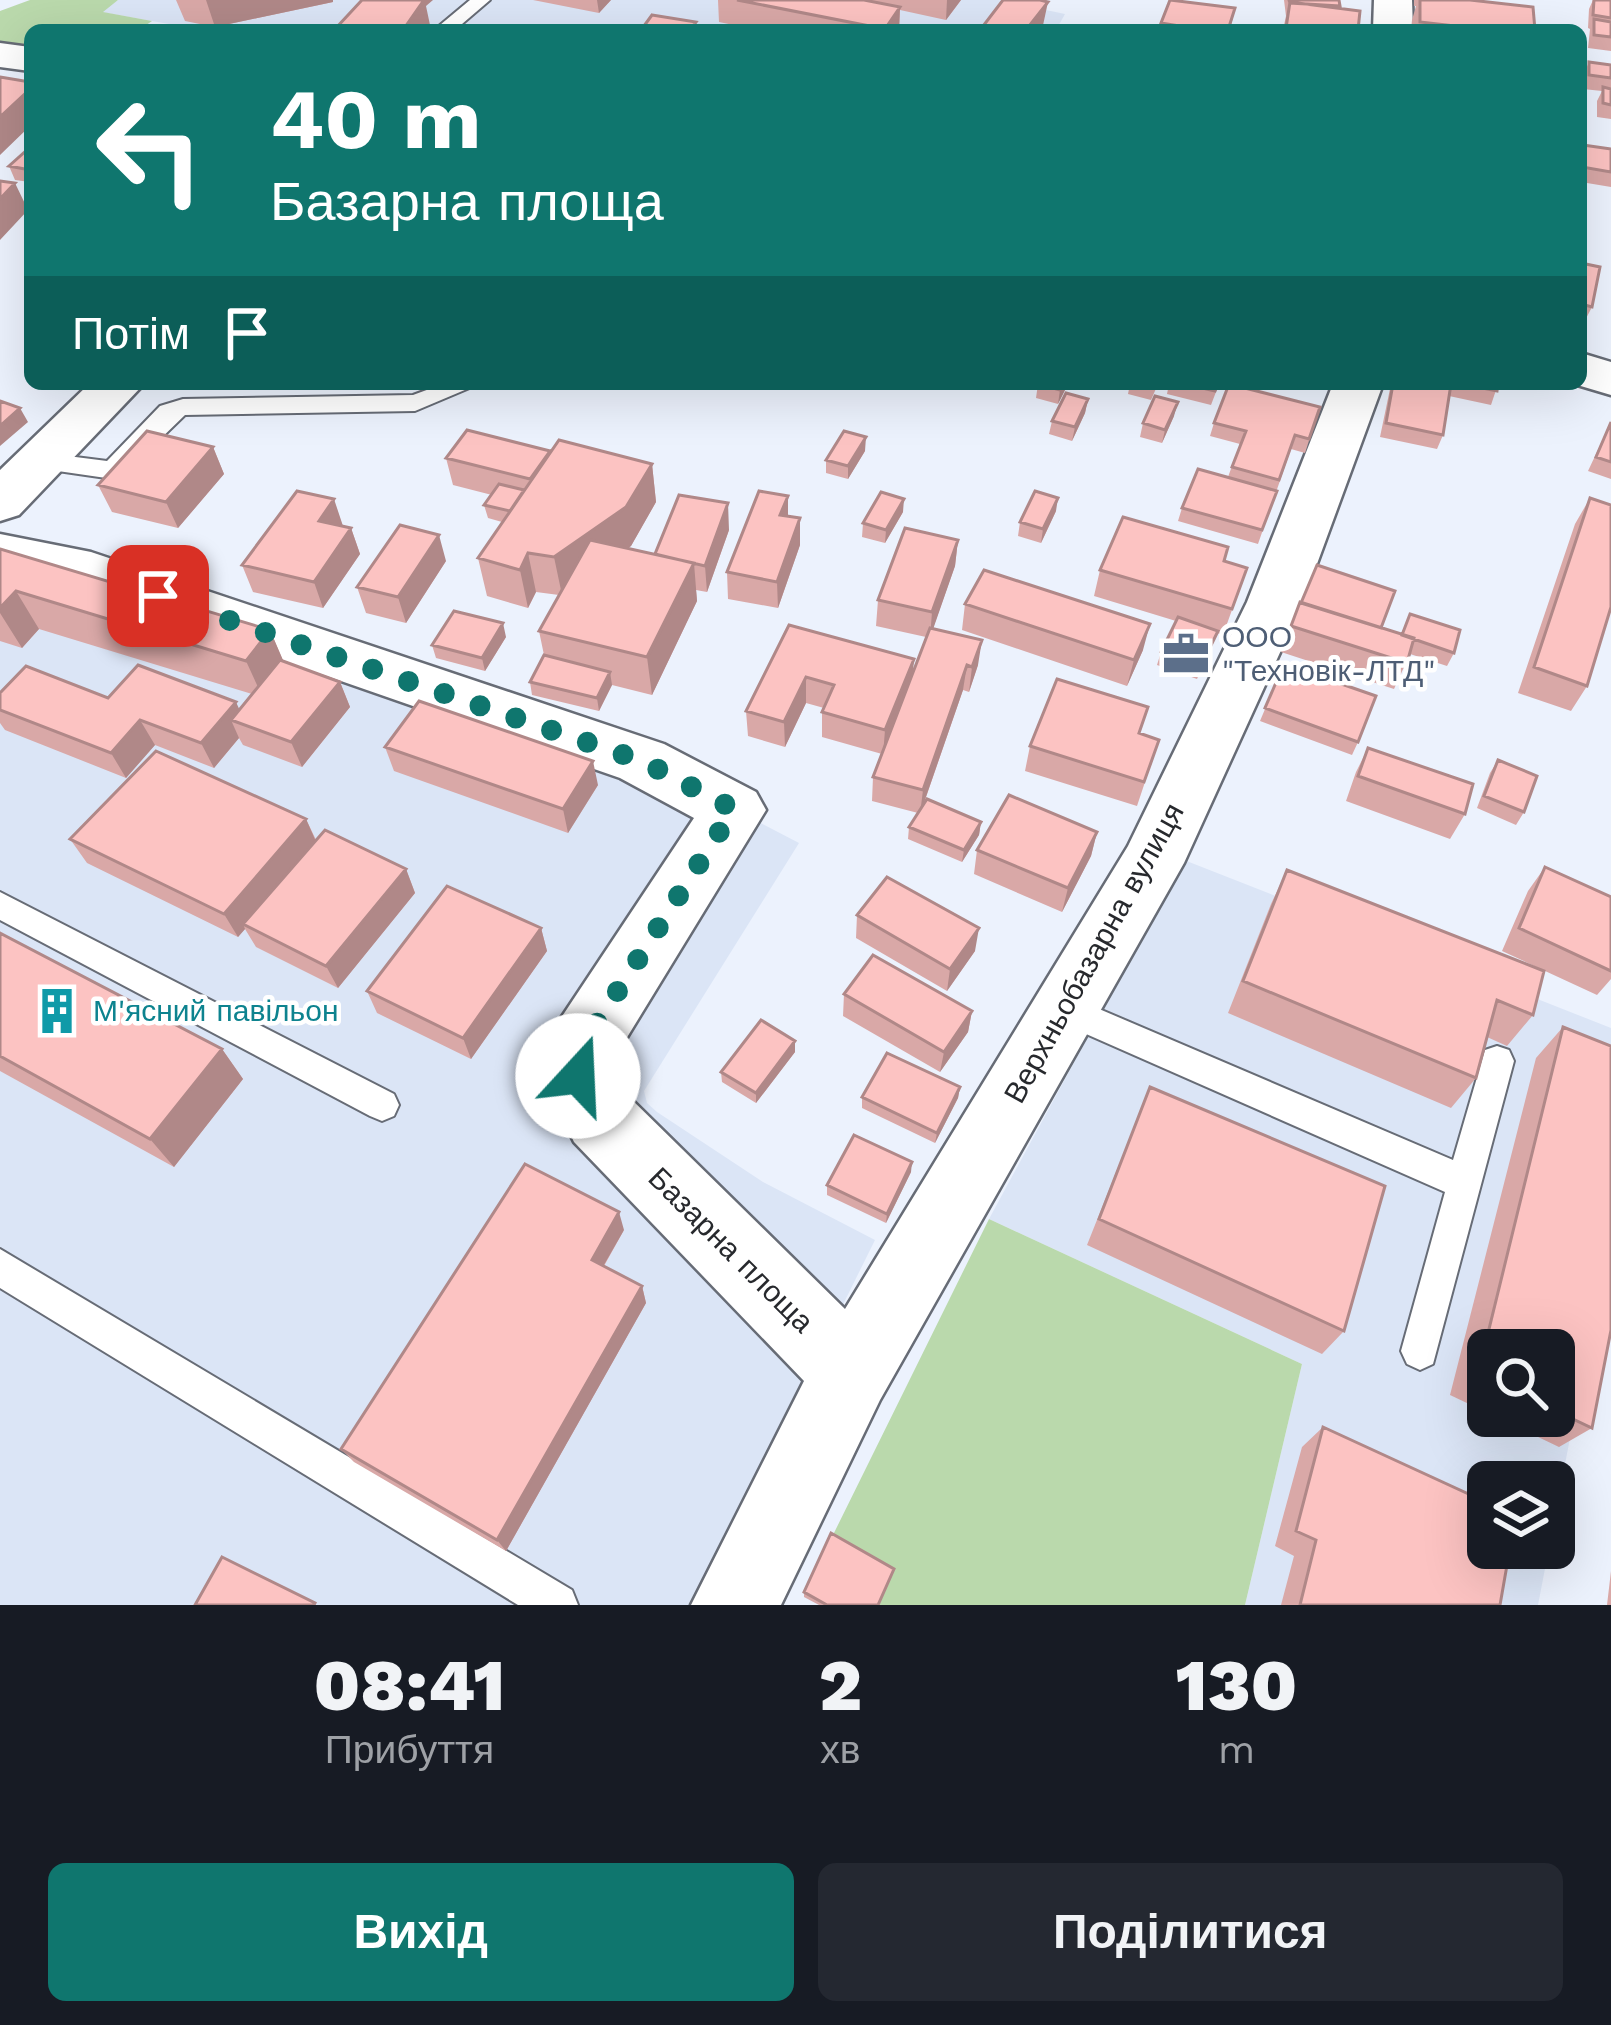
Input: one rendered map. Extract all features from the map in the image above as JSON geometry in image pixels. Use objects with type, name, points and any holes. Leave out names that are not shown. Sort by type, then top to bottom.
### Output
[{"type":"street","points":[[0,502],[113,390]]},
{"type":"street","name":"Верхньобазарна вулиця","points":[[735,1605],[852,1372],[1152,863],[1275,602],[1356,390]]},
{"type":"street","name":"Базарна площа","points":[[0,554],[70,566],[642,761],[734,809],[580,1050],[578,1076],[600,1118],[852,1372]]},
{"type":"lane","points":[[450,24],[481,0]]},
{"type":"lane","points":[[44,461],[113,470],[169,412],[183,406],[415,403],[451,390]]},
{"type":"lane","points":[[0,905],[382,1106]]},
{"type":"lane","points":[[1064,1010],[1465,1183]]},
{"type":"lane","points":[[1420,1351],[1497,1061]]},
{"type":"lane","points":[[0,1267],[557,1605]]},
{"type":"shaded area","points":[[118,0],[998,0],[1065,14],[1059,24],[169,24],[101,12]]},
{"type":"shaded area","points":[[0,554],[642,761],[799,843],[644,1091],[647,1103],[657,1112],[763,1182],[875,1240],[694,1605],[0,1605]]},
{"type":"shaded area","points":[[1184,860],[1611,1028],[1611,1223],[1575,1412],[1575,1329],[1467,1329],[1467,1437],[1570,1437],[1566,1461],[1467,1461],[1467,1569],[1545,1569],[1538,1605],[1245,1605],[1302,1364],[989,1219]]},
{"type":"green space","points":[[30,0],[118,0],[103,12],[152,21],[24,24],[24,54],[0,52],[0,11]]},
{"type":"green space","points":[[989,1219],[1302,1364],[1245,1605],[879,1605],[892,1573],[831,1539]]},
{"type":"building","points":[[362,0],[424,0],[407,24],[340,24]]},
{"type":"building","points":[[737,0],[864,0],[900,7],[888,24],[859,24]]},
{"type":"building","points":[[1003,0],[1048,2],[1031,24],[985,24]]},
{"type":"building","points":[[1170,0],[1235,8],[1230,24],[1161,23]]},
{"type":"building","points":[[1339,0],[1340,6],[1290,3]]},
{"type":"building","points":[[1420,0],[1470,0],[1533,7],[1534,24],[1438,24],[1420,22]]},
{"type":"building","points":[[1594,0],[1611,0],[1611,18],[1593,15]]},
{"type":"building","points":[[1290,2],[1360,11],[1359,24],[1287,24]]},
{"type":"building","points":[[652,15],[696,22],[694,24],[645,24]]},
{"type":"building","points":[[1594,19],[1611,22],[1611,37],[1594,35]]},
{"type":"building","points":[[1589,62],[1611,65],[1611,78],[1589,75]]},
{"type":"building","points":[[0,77],[24,81],[24,95],[0,117]]},
{"type":"building","points":[[1603,87],[1611,89],[1611,105],[1603,103]]},
{"type":"building","points":[[1587,146],[1611,149],[1611,172],[1587,168]]},
{"type":"building","points":[[24,153],[24,169],[9,166]]},
{"type":"building","points":[[0,181],[15,183],[0,199]]},
{"type":"building","points":[[1587,264],[1600,267],[1592,307],[1587,306]]},
{"type":"building","points":[[1227,390],[1253,390],[1320,407],[1309,439],[1295,435],[1279,480],[1232,467],[1246,431],[1214,423]]},
{"type":"building","points":[[1392,390],[1450,390],[1443,435],[1386,423]]},
{"type":"building","points":[[1066,393],[1088,399],[1075,427],[1052,421]]},
{"type":"building","points":[[1155,396],[1178,402],[1165,430],[1143,423]]},
{"type":"building","points":[[0,401],[20,408],[0,426]]},
{"type":"building","points":[[1611,422],[1611,462],[1596,457]]},
{"type":"building","points":[[467,430],[550,451],[530,479],[446,458]]},
{"type":"building","points":[[147,431],[213,447],[166,502],[98,485]]},
{"type":"building","points":[[844,431],[866,437],[848,466],[826,460]]},
{"type":"building","points":[[559,440],[652,464],[626,507],[554,557],[528,553],[520,570],[478,558]]},
{"type":"building","points":[[1198,469],[1277,491],[1262,530],[1182,508]]},
{"type":"building","points":[[499,484],[524,490],[510,511],[484,505]]},
{"type":"building","points":[[297,491],[334,499],[319,521],[351,528],[314,582],[242,565]]},
{"type":"building","points":[[759,491],[788,496],[780,515],[800,518],[777,582],[727,572]]},
{"type":"building","points":[[1035,491],[1058,498],[1043,529],[1020,522]]},
{"type":"building","points":[[881,492],[904,499],[886,530],[863,523]]},
{"type":"building","points":[[679,495],[728,503],[705,566],[655,554]]},
{"type":"building","points":[[1590,498],[1611,505],[1611,607],[1587,686],[1534,667]]},
{"type":"building","points":[[1123,517],[1228,547],[1224,561],[1247,568],[1232,609],[1100,570]]},
{"type":"building","points":[[400,525],[439,535],[398,597],[357,587]]},
{"type":"building","points":[[905,528],[958,540],[932,612],[878,600]]},
{"type":"building","points":[[590,540],[694,563],[647,657],[539,631]]},
{"type":"building","points":[[0,549],[270,630],[246,661],[16,591],[0,608]]},
{"type":"building","points":[[1317,565],[1395,591],[1381,628],[1301,603]]},
{"type":"building","points":[[984,570],[1150,624],[1134,660],[965,604]]},
{"type":"building","points":[[1300,602],[1414,638],[1407,663],[1291,626]]},
{"type":"building","points":[[454,611],[503,623],[482,658],[432,645]]},
{"type":"building","points":[[1410,614],[1460,630],[1454,653],[1402,635]]},
{"type":"building","name":"ООО \"Техновік-ЛТД\"","points":[[1178,617],[1218,631],[1201,666],[1161,652]]},
{"type":"building","points":[[789,625],[914,659],[885,730],[822,712],[834,685],[806,677],[784,722],[746,711]]},
{"type":"building","points":[[930,628],[982,640],[972,667],[967,665],[923,790],[873,777]]},
{"type":"building","points":[[544,655],[610,672],[597,698],[530,682]]},
{"type":"building","points":[[280,660],[340,682],[291,742],[231,720]]},
{"type":"building","points":[[1284,664],[1376,696],[1358,742],[1265,708]]},
{"type":"building","points":[[138,665],[236,702],[201,743],[140,720],[111,753],[0,710],[0,693],[26,666],[108,698]]},
{"type":"building","points":[[1057,679],[1148,707],[1139,733],[1159,740],[1144,782],[1030,746]]},
{"type":"building","points":[[419,701],[593,761],[563,809],[385,747]]},
{"type":"building","points":[[1368,748],[1473,784],[1465,814],[1358,776]]},
{"type":"building","points":[[156,751],[306,819],[224,914],[70,839]]},
{"type":"building","points":[[1498,760],[1537,776],[1524,812],[1484,796]]},
{"type":"building","points":[[1009,795],[1097,832],[1068,888],[977,850]]},
{"type":"building","points":[[927,799],[981,822],[964,850],[909,827]]},
{"type":"building","points":[[325,830],[406,869],[326,966],[243,924]]},
{"type":"building","points":[[1545,867],[1611,897],[1611,971],[1519,928]]},
{"type":"building","points":[[1287,870],[1544,971],[1533,1015],[1497,1000],[1476,1078],[1243,981]]},
{"type":"building","points":[[887,877],[979,928],[950,969],[857,915]]},
{"type":"building","points":[[447,886],[541,928],[463,1038],[367,991]]},
{"type":"building","name":"М'ясний павільон","points":[[0,933],[222,1049],[150,1139],[0,1056]]},
{"type":"building","points":[[873,955],[972,1011],[944,1052],[844,994]]},
{"type":"building","points":[[761,1020],[795,1041],[756,1093],[721,1072]]},
{"type":"building","points":[[1563,1027],[1611,1046],[1611,1330],[1592,1428],[1575,1420],[1575,1329],[1489,1329]]},
{"type":"building","points":[[887,1053],[960,1087],[937,1133],[862,1097]]},
{"type":"building","points":[[1150,1087],[1385,1186],[1344,1331],[1099,1219]]},
{"type":"building","points":[[854,1135],[912,1162],[887,1214],[827,1185]]},
{"type":"building","points":[[525,1164],[619,1212],[592,1260],[642,1286],[497,1540],[341,1449]]},
{"type":"building","points":[[1323,1427],[1467,1493],[1467,1569],[1506,1569],[1500,1605],[1300,1605],[1316,1540],[1296,1531]]},
{"type":"building","points":[[831,1533],[894,1569],[878,1605],[827,1605],[804,1592]]},
{"type":"building","points":[[222,1557],[315,1603],[314,1605],[195,1605]]},
{"type":"place","name":"ООО \"Техновік-ЛТД\"","points":[[1186,654]]},
{"type":"place","name":"М'ясний павільон","points":[[57,1011]]},
{"type":"route","points":[[158,596],[642,761],[734,809],[580,1050],[578,1076]]}]
